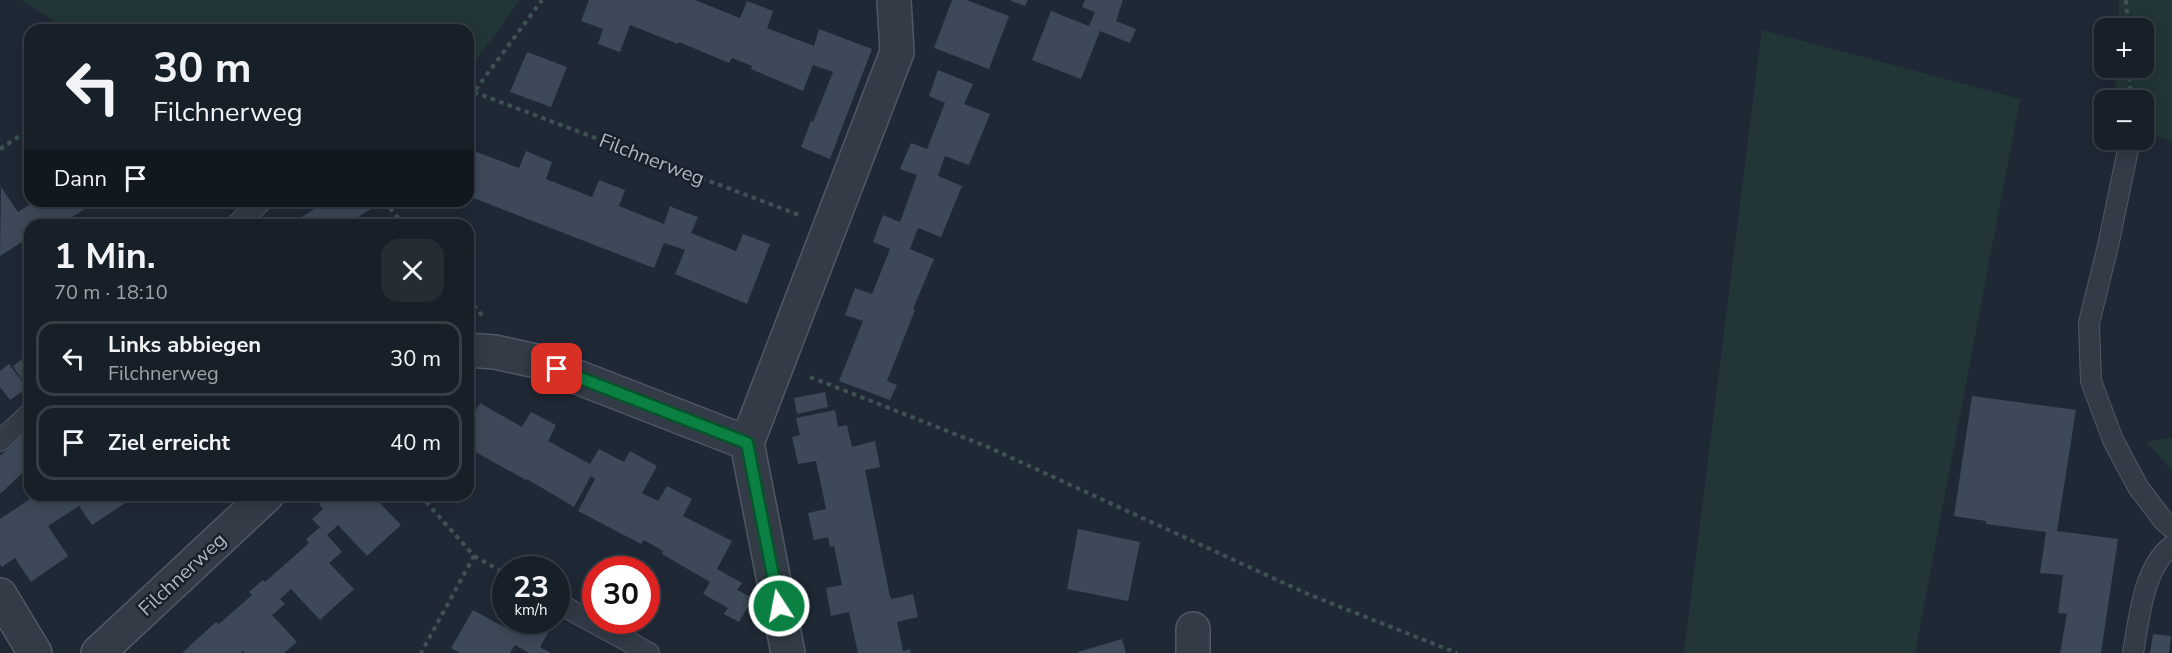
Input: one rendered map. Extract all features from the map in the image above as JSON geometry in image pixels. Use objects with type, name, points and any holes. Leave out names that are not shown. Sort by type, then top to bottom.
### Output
[{"type":"street","points":[[788,653],[747,443],[897,52],[894,0]]},
{"type":"street","points":[[474,350],[495,352],[536,361],[747,443]]},
{"type":"street","name":"Filchnerweg","points":[[98,653],[261,501]]},
{"type":"street","points":[[0,595],[35,653]]},
{"type":"lane","points":[[2128,150],[2089,323],[2091,381],[2113,440],[2133,477],[2163,520],[2172,528]]},
{"type":"lane","points":[[242,219],[256,207]]},
{"type":"lane","points":[[0,441],[24,419]]},
{"type":"lane","points":[[2133,653],[2144,591],[2162,553],[2172,546]]},
{"type":"lane","points":[[570,610],[649,653]]},
{"type":"path","points":[[474,92],[542,0]]},
{"type":"path","points":[[2126,0],[2127,18]]},
{"type":"path","name":"Filchnerweg","points":[[474,92],[830,227]]},
{"type":"path","points":[[0,149],[24,133]]},
{"type":"path","points":[[389,207],[399,219]]},
{"type":"path","points":[[474,305],[484,316]]},
{"type":"path","points":[[777,364],[988,447],[1310,595],[1457,653]]},
{"type":"path","points":[[425,501],[474,556],[492,566]]},
{"type":"path","points":[[421,653],[474,556]]},
{"type":"green space","points":[[21,0],[520,0],[474,63],[474,24],[59,24]]},
{"type":"green space","points":[[2119,0],[2172,0],[2172,141],[2154,136],[2154,90],[2115,90],[2116,78],[2154,78],[2154,18],[2118,18]]},
{"type":"green space","points":[[1762,30],[2020,99],[1915,653],[1684,653]]},
{"type":"green space","points":[[2172,437],[2172,470],[2146,442]]},
{"type":"building","points":[[589,0],[695,0],[740,18],[747,1],[773,11],[767,28],[814,46],[819,29],[872,49],[830,159],[801,147],[833,72],[813,65],[803,91],[751,69],[752,66],[732,58],[729,63],[630,25],[620,52],[598,44],[603,29],[581,21]]},
{"type":"building","points":[[952,0],[966,0],[1009,16],[989,69],[934,48]]},
{"type":"building","points":[[1009,0],[1028,0],[1025,6]]},
{"type":"building","points":[[1085,0],[1123,0],[1116,21],[1136,29],[1130,43],[1100,31],[1081,79],[1032,60],[1051,11],[1089,26],[1095,12],[1082,7]]},
{"type":"building","points":[[527,52],[567,67],[551,107],[510,92]]},
{"type":"building","points":[[938,70],[973,84],[964,104],[990,114],[969,165],[945,156],[938,176],[962,186],[941,237],[918,228],[910,249],[934,259],[887,381],[897,385],[890,400],[839,381],[863,321],[845,315],[855,288],[872,294],[890,249],[873,242],[883,215],[900,222],[917,175],[900,169],[911,143],[927,149],[945,103],[929,96]]},
{"type":"building","points":[[474,151],[519,168],[526,151],[552,162],[546,179],[592,197],[599,180],[625,190],[619,206],[664,224],[670,206],[698,217],[691,233],[736,251],[743,234],[770,244],[747,304],[675,274],[685,250],[664,243],[654,268],[474,198]]},
{"type":"building","points":[[1,187],[18,212],[26,207],[88,207],[69,219],[24,219],[24,241],[0,256]]},
{"type":"building","points":[[318,207],[374,207],[355,219],[298,219]]},
{"type":"building","points":[[24,358],[24,383],[13,366]]},
{"type":"building","points":[[9,364],[24,384],[24,390],[10,400],[0,387],[0,371]]},
{"type":"building","points":[[825,392],[828,407],[797,414],[794,398]]},
{"type":"building","points":[[1972,396],[2076,410],[2057,531],[2118,539],[2101,653],[2060,653],[2067,614],[2058,613],[2063,575],[2040,573],[2046,532],[1986,524],[1986,521],[1954,516]]},
{"type":"building","points":[[480,403],[522,427],[531,412],[556,425],[548,441],[590,464],[599,449],[624,462],[630,451],[657,466],[642,493],[658,501],[667,486],[692,499],[683,516],[732,541],[717,569],[742,583],[737,590],[753,598],[739,622],[724,614],[728,608],[703,594],[710,582],[662,554],[663,551],[644,540],[641,544],[578,511],[595,479],[591,476],[574,507],[474,451],[474,414]]},
{"type":"building","points":[[835,410],[838,427],[847,425],[852,447],[875,441],[880,467],[865,470],[890,597],[892,599],[913,594],[918,617],[897,622],[903,651],[910,649],[911,653],[858,653],[849,612],[831,616],[826,588],[842,585],[834,546],[830,547],[828,537],[814,540],[808,513],[826,509],[816,461],[798,464],[792,437],[800,435],[796,418]]},
{"type":"building","points":[[24,434],[24,472],[0,494],[0,456]]},
{"type":"building","points":[[27,501],[128,501],[92,525],[79,506],[48,526],[68,556],[31,582],[15,558],[2,567],[0,564],[0,519]]},
{"type":"building","points":[[322,501],[378,501],[401,525],[367,556],[338,525],[327,535],[342,552],[329,563],[354,589],[320,620],[291,589],[280,599],[285,604],[272,615],[297,642],[284,653],[245,653],[243,651],[241,653],[182,653],[216,622],[219,624],[252,595],[249,592],[263,580],[265,582],[309,543],[306,539],[320,527],[312,519],[323,509],[319,504]]},
{"type":"building","points":[[1078,529],[1140,542],[1128,601],[1067,589]]},
{"type":"building","points":[[473,610],[492,620],[492,634],[547,634],[540,647],[551,653],[529,653],[515,645],[510,653],[460,653],[451,648]]},
{"type":"building","points":[[2153,634],[2171,636],[2169,653],[2150,653]]},
{"type":"building","points":[[1122,639],[1126,653],[1078,653],[1078,652]]},
{"type":"route","points":[[557,369],[747,443],[779,606]]}]
